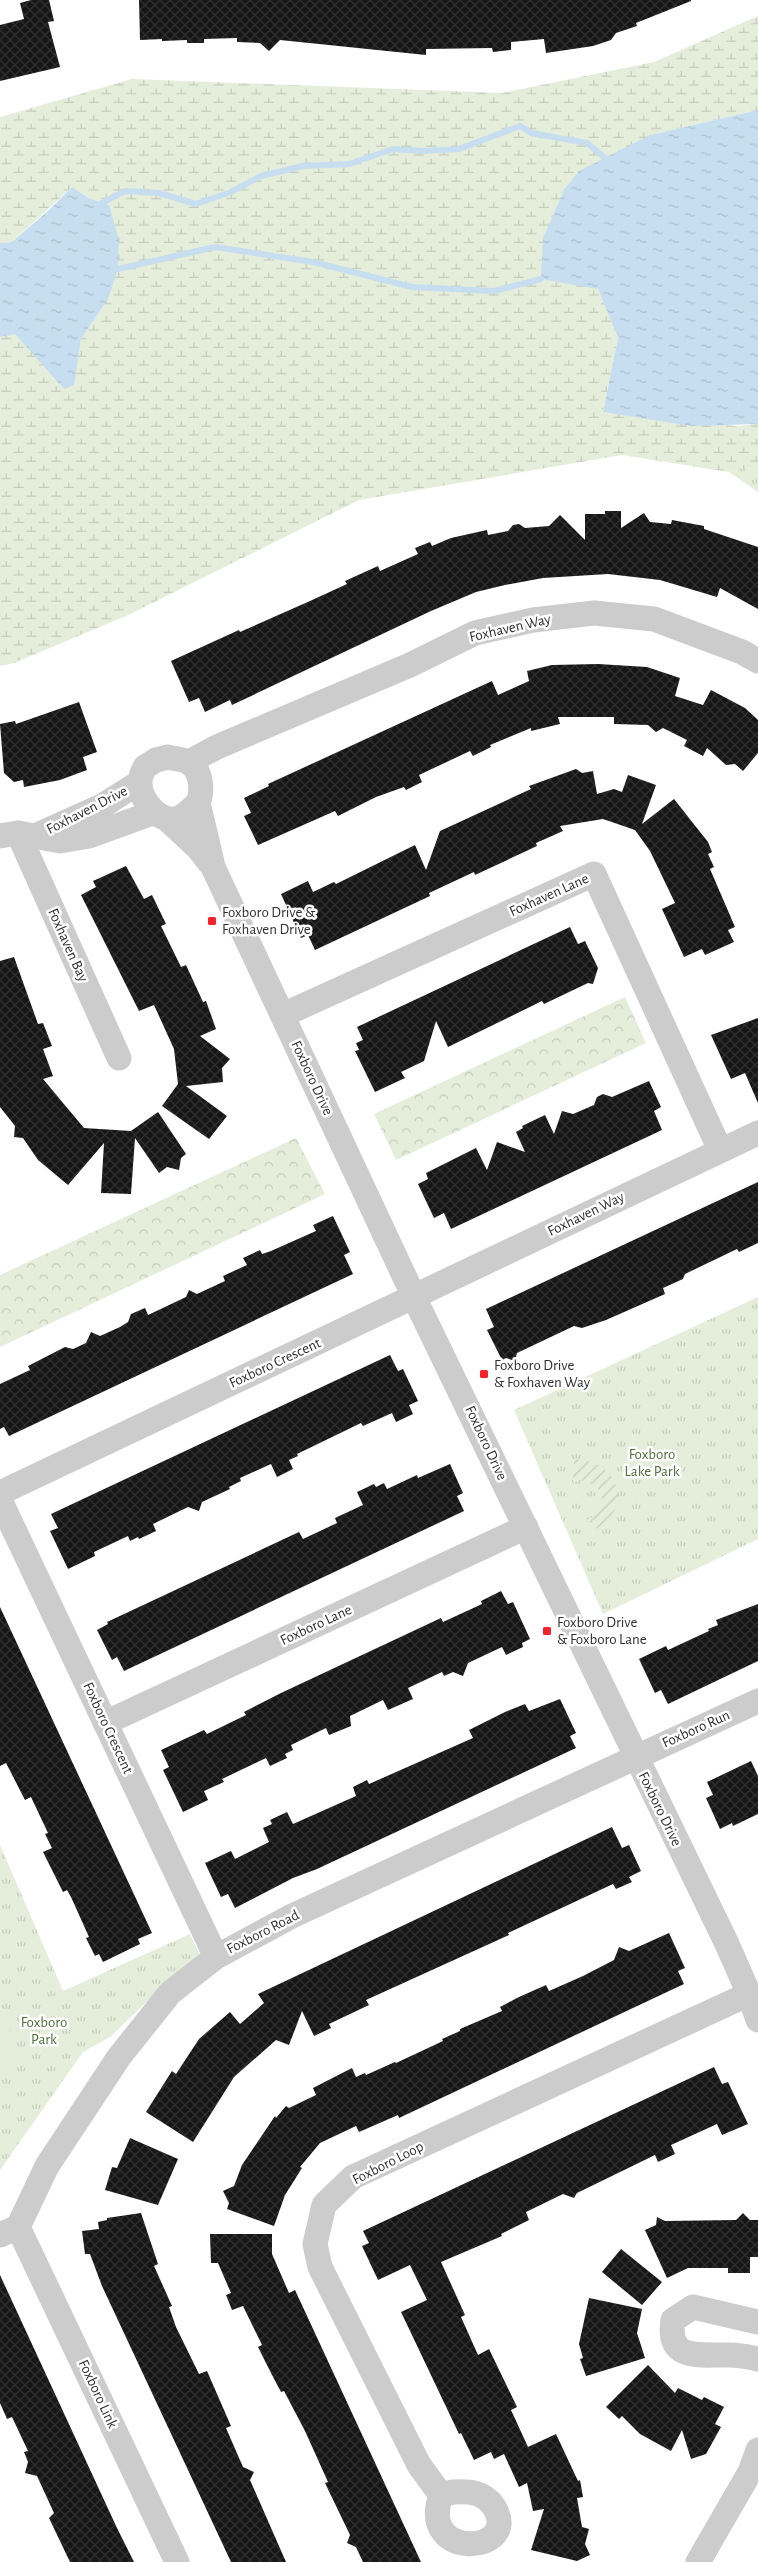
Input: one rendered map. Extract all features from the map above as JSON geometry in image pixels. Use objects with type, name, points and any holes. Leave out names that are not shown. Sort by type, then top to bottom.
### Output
[{"type":"street","name":"Foxhaven Way","points":[[189,762],[244,736],[410,665],[475,634],[533,620],[594,613],[654,619],[742,652],[758,661]]},
{"type":"street","name":"Foxhaven Way","points":[[200,796],[244,736]]},
{"type":"street","points":[[168,757],[189,762],[197,771],[200,796],[178,818],[161,816],[142,793],[140,782],[144,767],[156,760],[168,757]]},
{"type":"street","name":"Foxhaven Drive","points":[[17,835],[102,806],[140,782]]},
{"type":"street","name":"Foxboro Drive","points":[[200,796],[213,867]]},
{"type":"street","name":"Foxboro Drive","points":[[161,816],[197,847],[213,867],[414,1298],[749,1994],[758,2020]]},
{"type":"street","name":"Foxhaven Drive","points":[[17,835],[60,841],[89,836],[161,816]]},
{"type":"street","name":"Foxhaven Bay","points":[[17,835],[119,1058]]},
{"type":"street","name":"Foxhaven Lane","points":[[283,1015],[594,874],[720,1150]]},
{"type":"street","name":"Foxhaven Way","points":[[414,1298],[758,1133]]},
{"type":"street","name":"Foxboro Crescent","points":[[0,1493],[414,1298]]},
{"type":"street","name":"Foxboro Crescent","points":[[0,1500],[216,1956]]},
{"type":"street","name":"Foxboro Lane","points":[[105,1723],[526,1528]]},
{"type":"street","name":"Foxboro Run","points":[[635,1757],[758,1701]]},
{"type":"street","name":"Foxboro Road","points":[[9,2231],[47,2166],[119,2057],[170,1993],[216,1956],[292,1916],[635,1757]]},
{"type":"street","name":"Foxboro Loop","points":[[441,2495],[419,2465],[320,2267],[315,2244],[324,2205],[352,2177],[749,1994]]},
{"type":"street","name":"Foxboro Link","points":[[9,2231],[177,2562]]},
{"type":"street","points":[[758,2322],[693,2307],[673,2320],[671,2333],[676,2346],[688,2355],[732,2355],[758,2359]]},
{"type":"street","points":[[698,2558],[750,2472],[758,2450]]},
{"type":"green space","points":[[758,16],[758,110],[650,135],[541,279],[598,288],[618,338],[603,412],[736,426],[758,424],[758,467],[729,472],[622,455],[359,500],[126,616],[14,663],[0,666],[0,337],[15,333],[34,353],[77,362],[81,339],[108,299],[109,205],[89,198],[72,187],[12,242],[0,243],[0,117],[132,79],[502,93],[654,62]]},
{"type":"green space","points":[[758,467],[758,492],[729,472]]},
{"type":"green space","points":[[625,997],[646,1043],[396,1160],[374,1114]]},
{"type":"green space","points":[[296,1138],[325,1194],[0,1347],[0,1275]]},
{"type":"green space","name":"Foxboro Lake Park","points":[[758,1297],[758,1539],[603,1614],[514,1410]]},
{"type":"green space","points":[[574,1459],[590,1462],[602,1467],[616,1485],[615,1508],[610,1520],[601,1532],[587,1520],[597,1514],[602,1498],[596,1485],[580,1480],[573,1483]]},
{"type":"green space","name":"Foxboro Park","points":[[0,1845],[63,1991],[190,1934],[200,1955],[162,1987],[110,2037],[83,2052],[0,2170]]},
{"type":"green space","points":[[0,2010],[24,2060],[0,2071]]},
{"type":"water","points":[[758,110],[758,424],[691,426],[603,412],[618,338],[598,289],[541,279],[543,238],[564,190],[579,171],[650,135]]},
{"type":"water","points":[[72,187],[89,198],[109,205],[119,241],[118,269],[108,299],[81,339],[74,385],[64,389],[15,334],[0,337],[0,243],[12,242]]},
{"type":"building","points":[[31,0],[49,0],[54,21],[48,22],[60,67],[0,81],[0,25],[24,19],[20,3]]},
{"type":"building","points":[[139,0],[691,1],[636,23],[637,26],[616,33],[611,40],[593,46],[546,53],[544,39],[511,42],[511,50],[493,52],[492,48],[426,49],[426,55],[280,40],[269,51],[260,43],[237,42],[237,38],[204,39],[204,43],[187,43],[187,40],[140,40]]},
{"type":"building","points":[[605,511],[621,511],[621,528],[644,513],[650,522],[671,524],[672,520],[704,526],[704,529],[758,547],[758,609],[720,588],[717,597],[660,580],[608,574],[543,578],[505,585],[476,592],[431,611],[232,705],[230,700],[205,712],[199,698],[189,702],[171,661],[239,630],[240,632],[310,601],[347,584],[345,581],[378,566],[380,571],[418,554],[415,548],[430,542],[432,546],[451,538],[487,530],[488,535],[508,531],[513,525],[519,524],[525,528],[549,526],[560,515],[585,540],[585,514],[605,514]]},
{"type":"building","points":[[598,664],[647,667],[680,678],[675,696],[703,705],[711,690],[745,708],[758,720],[758,753],[743,771],[735,764],[726,765],[707,748],[703,756],[684,746],[687,740],[663,728],[656,732],[648,725],[614,724],[614,717],[558,717],[560,724],[531,731],[531,728],[490,745],[491,747],[473,756],[470,751],[419,775],[422,782],[406,790],[404,787],[376,797],[338,816],[335,811],[258,845],[244,816],[251,813],[244,798],[269,786],[268,784],[492,681],[498,695],[529,681],[527,671],[552,665]]},
{"type":"building","points":[[79,702],[97,752],[83,757],[87,770],[60,780],[24,787],[23,780],[14,782],[4,773],[0,724],[15,721],[16,724]]},
{"type":"building","points":[[576,769],[582,773],[593,771],[597,794],[614,789],[622,792],[628,775],[656,785],[642,824],[674,799],[708,842],[712,852],[708,854],[714,867],[710,869],[735,927],[728,930],[734,942],[705,955],[702,949],[684,957],[662,909],[675,903],[650,851],[635,830],[603,819],[560,826],[563,831],[536,843],[537,846],[475,875],[474,872],[429,893],[430,896],[315,950],[308,935],[301,938],[281,894],[308,881],[313,892],[334,882],[336,884],[415,845],[426,870],[440,831],[531,789],[529,786]]},
{"type":"building","points":[[126,866],[144,899],[152,895],[166,924],[161,926],[181,967],[186,965],[203,1002],[206,1001],[216,1029],[200,1036],[230,1059],[222,1068],[223,1082],[186,1086],[227,1116],[209,1139],[162,1106],[178,1084],[174,1049],[154,1005],[139,1011],[81,895],[96,887],[93,881]]},
{"type":"building","points":[[570,927],[578,944],[585,941],[598,968],[593,984],[588,983],[544,1004],[542,1001],[448,1047],[436,1021],[424,1061],[401,1072],[405,1078],[375,1092],[355,1051],[359,1050],[356,1043],[363,1040],[357,1027]]},
{"type":"building","points":[[14,957],[38,1024],[43,1023],[52,1046],[43,1049],[53,1076],[43,1079],[84,1128],[131,1131],[158,1112],[186,1154],[181,1158],[179,1170],[167,1167],[159,1173],[135,1138],[131,1194],[101,1193],[104,1143],[68,1185],[38,1160],[23,1138],[14,1137],[15,1126],[0,1107],[0,961]]},
{"type":"building","points":[[758,1018],[758,1103],[745,1073],[731,1079],[711,1035]]},
{"type":"building","points":[[649,1081],[661,1107],[654,1111],[662,1130],[451,1229],[444,1213],[434,1218],[418,1184],[428,1179],[426,1173],[476,1148],[487,1170],[497,1142],[525,1152],[516,1132],[523,1128],[522,1126],[545,1115],[554,1134],[562,1111],[573,1114],[594,1105],[597,1097],[603,1094],[612,1097]]},
{"type":"building","points":[[758,1182],[758,1243],[739,1252],[737,1249],[685,1274],[683,1279],[663,1288],[665,1294],[606,1320],[582,1328],[574,1326],[517,1353],[515,1361],[506,1358],[502,1360],[487,1330],[494,1327],[486,1309]]},
{"type":"building","points":[[333,1216],[350,1252],[344,1255],[353,1274],[9,1436],[4,1427],[0,1429],[0,1384],[30,1370],[28,1366],[65,1347],[73,1349],[86,1343],[91,1332],[100,1336],[120,1327],[128,1322],[131,1314],[145,1308],[148,1315],[186,1297],[189,1290],[197,1294],[225,1281],[223,1276],[247,1265],[243,1258],[260,1250],[262,1254],[271,1251],[316,1231],[313,1225]]},
{"type":"building","points":[[390,1355],[398,1371],[403,1369],[418,1401],[409,1405],[413,1414],[396,1422],[392,1413],[363,1426],[361,1423],[297,1454],[298,1456],[289,1460],[293,1469],[277,1477],[271,1464],[240,1478],[241,1481],[229,1487],[230,1489],[202,1502],[199,1511],[188,1507],[153,1524],[156,1531],[130,1541],[128,1536],[94,1552],[95,1556],[68,1569],[50,1531],[58,1528],[51,1514]]},
{"type":"building","points":[[450,1464],[463,1493],[457,1496],[464,1511],[124,1671],[117,1657],[112,1660],[97,1630],[108,1624],[107,1622],[299,1532],[303,1539],[337,1523],[335,1518],[363,1505],[357,1492],[374,1484],[376,1487],[384,1483],[387,1489],[417,1475],[418,1478]]},
{"type":"building","points":[[501,1591],[508,1604],[513,1602],[530,1639],[522,1643],[523,1647],[506,1655],[502,1647],[468,1663],[463,1676],[453,1672],[444,1676],[442,1672],[408,1688],[413,1699],[388,1710],[383,1700],[350,1716],[351,1726],[329,1735],[326,1728],[291,1745],[293,1750],[285,1754],[287,1758],[270,1766],[266,1758],[222,1779],[224,1782],[204,1791],[208,1800],[183,1812],[163,1770],[169,1767],[161,1750],[204,1730],[207,1734],[246,1715],[244,1712],[281,1693],[441,1618],[443,1622],[482,1604],[481,1601]]},
{"type":"building","points":[[758,1604],[758,1661],[668,1704],[661,1690],[655,1693],[639,1659],[666,1646],[668,1650],[709,1631],[708,1629],[718,1625],[716,1620]]},
{"type":"building","points":[[0,1607],[152,1933],[138,1939],[140,1944],[103,1962],[99,1954],[95,1956],[86,1938],[89,1937],[71,1897],[67,1890],[63,1892],[43,1852],[52,1848],[45,1834],[48,1833],[31,1797],[25,1800],[6,1763],[0,1766]]},
{"type":"building","points":[[560,1699],[576,1733],[570,1736],[576,1748],[317,1869],[293,1878],[235,1908],[228,1894],[221,1897],[205,1863],[231,1851],[235,1859],[269,1842],[263,1828],[272,1824],[270,1820],[287,1812],[293,1824],[356,1796],[353,1787],[367,1780],[369,1784],[473,1738],[469,1730],[505,1712],[525,1704],[529,1711]]},
{"type":"building","points":[[751,1761],[758,1776],[758,1814],[733,1826],[732,1823],[720,1829],[706,1798],[713,1795],[707,1782]]},
{"type":"building","points":[[612,1827],[622,1848],[629,1845],[641,1871],[629,1877],[632,1882],[616,1889],[613,1884],[508,1933],[509,1935],[366,2000],[369,2005],[329,2024],[331,2028],[314,2036],[302,2011],[289,2045],[276,2040],[234,2077],[193,2142],[146,2112],[172,2071],[176,2074],[199,2039],[230,2012],[240,2024],[264,2003],[258,1994]]},
{"type":"building","points":[[669,1933],[685,1968],[678,1971],[684,1984],[399,2118],[398,2115],[359,2132],[356,2126],[320,2143],[300,2167],[302,2168],[285,2195],[274,2226],[227,2209],[229,2203],[223,2191],[234,2186],[242,2165],[275,2116],[276,2118],[286,2106],[289,2108],[316,2095],[313,2088],[352,2068],[356,2077],[396,2063],[443,2041],[442,2039],[460,2031],[460,2029],[502,2011],[500,2007],[519,1997],[546,1985],[549,1991],[614,1960],[619,1947],[629,1951]]},
{"type":"building","points":[[714,2067],[722,2084],[728,2082],[748,2124],[722,2135],[717,2124],[671,2145],[675,2154],[658,2162],[655,2155],[577,2193],[574,2198],[563,2194],[526,2212],[529,2220],[501,2234],[502,2236],[441,2262],[465,2315],[461,2317],[478,2355],[489,2349],[517,2407],[511,2410],[528,2447],[556,2434],[578,2481],[580,2480],[583,2497],[577,2498],[582,2527],[589,2529],[585,2544],[590,2555],[577,2561],[531,2550],[544,2509],[533,2511],[527,2483],[519,2487],[504,2454],[494,2459],[491,2452],[474,2460],[461,2433],[459,2434],[401,2312],[427,2300],[410,2265],[378,2280],[362,2246],[369,2243],[363,2231]]},
{"type":"building","points":[[130,2138],[178,2159],[158,2205],[105,2190],[112,2167],[117,2168]]},
{"type":"building","points":[[141,2213],[158,2264],[154,2266],[172,2306],[169,2307],[176,2327],[199,2374],[207,2371],[231,2426],[226,2428],[243,2467],[254,2472],[250,2480],[286,2562],[231,2562],[102,2286],[90,2254],[85,2254],[82,2231],[99,2229],[98,2222],[107,2220],[107,2218]]},
{"type":"building","points":[[743,2213],[750,2220],[758,2220],[758,2257],[750,2257],[750,2273],[728,2273],[728,2268],[688,2268],[667,2278],[645,2230],[656,2225],[657,2217],[665,2221],[736,2220]]},
{"type":"building","points":[[210,2234],[272,2234],[272,2254],[289,2293],[295,2290],[421,2562],[363,2562],[356,2547],[347,2543],[350,2535],[325,2483],[328,2482],[305,2431],[284,2391],[281,2392],[258,2347],[262,2345],[243,2306],[232,2310],[226,2295],[231,2293],[218,2263],[211,2263]]},
{"type":"building","points":[[621,2249],[662,2282],[642,2305],[602,2272]]},
{"type":"building","points":[[0,2275],[134,2562],[70,2562],[49,2518],[54,2513],[37,2476],[25,2473],[28,2462],[24,2452],[28,2451],[12,2417],[7,2419],[0,2403]]},
{"type":"building","points":[[589,2298],[642,2309],[637,2333],[645,2358],[586,2376],[580,2359],[583,2358],[579,2344]]},
{"type":"building","points":[[648,2365],[675,2393],[678,2388],[702,2400],[704,2397],[724,2407],[715,2424],[721,2427],[706,2454],[691,2459],[682,2430],[671,2451],[640,2434],[622,2416],[619,2419],[606,2407]]},
{"type":"waterway","points":[[102,203],[125,191],[159,193],[196,204],[231,192],[261,176],[303,166],[349,164],[393,149],[423,151],[459,149],[520,126],[531,133],[587,143],[605,158]]},
{"type":"waterway","points":[[118,269],[215,247],[313,262],[412,287],[494,291],[541,279]]},
{"type":"place","name":"Foxboro Drive & Foxhaven Drive","points":[[212,921]]},
{"type":"place","name":"Foxboro Drive & Foxhaven Way","points":[[484,1374]]},
{"type":"place","name":"Foxboro Drive & Foxboro Lane","points":[[547,1631]]}]
